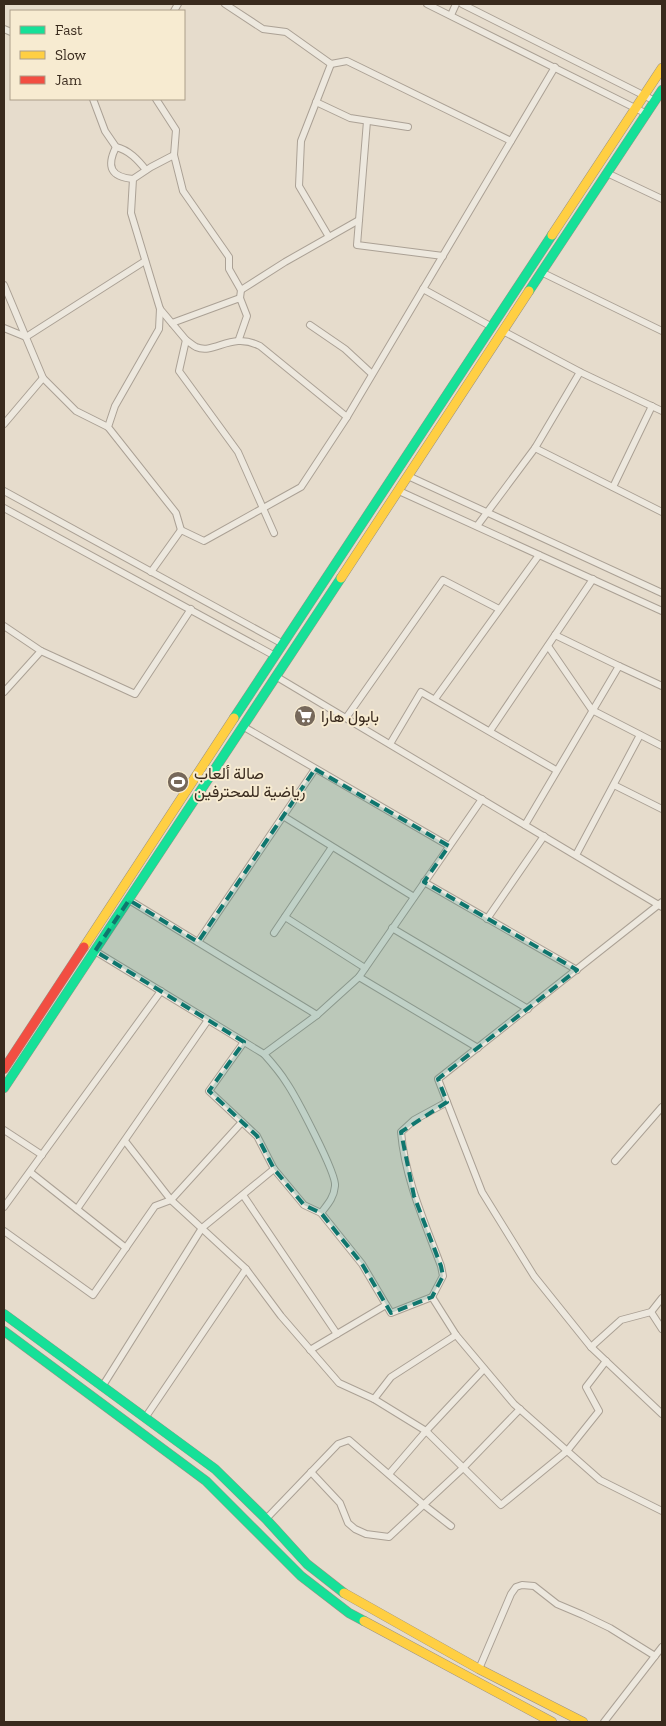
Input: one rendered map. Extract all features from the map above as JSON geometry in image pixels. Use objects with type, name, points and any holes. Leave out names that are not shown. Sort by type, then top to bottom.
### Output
[{"type":"main road","points":[[4,1069],[662,68]]},
{"type":"main road","points":[[4,1088],[278,677],[541,272],[662,90]]},
{"type":"main road","points":[[4,1314],[216,1470],[266,1519],[307,1564],[351,1598],[479,1669],[583,1722]]},
{"type":"main road","points":[[4,1331],[206,1481],[300,1576],[349,1613],[552,1722]]},
{"type":"street","points":[[225,4],[263,29],[286,32],[331,64],[347,61],[511,142]]},
{"type":"street","points":[[427,4],[647,114]]},
{"type":"street","points":[[451,15],[456,4]]},
{"type":"street","points":[[462,4],[655,101]]},
{"type":"street","points":[[329,237],[299,186],[301,141],[331,64]]},
{"type":"street","points":[[4,285],[43,378],[76,411],[108,427],[176,513],[181,530],[204,541],[301,486],[347,416],[555,67]]},
{"type":"street","points":[[93,100],[105,131],[116,147],[122,148],[138,159],[146,170]]},
{"type":"street","points":[[157,100],[176,130],[174,155],[183,191],[229,257],[228,269],[241,290],[240,298],[247,316],[239,339]]},
{"type":"street","points":[[316,102],[350,118],[408,127]]},
{"type":"street","points":[[367,121],[357,245],[443,256]]},
{"type":"street","points":[[116,147],[111,159],[112,169],[121,178],[133,179],[174,155]]},
{"type":"street","points":[[607,173],[662,199]]},
{"type":"street","points":[[108,427],[115,406],[159,329],[160,309],[131,213],[133,179]]},
{"type":"street","points":[[241,290],[359,220]]},
{"type":"street","points":[[26,337],[145,261]]},
{"type":"street","points":[[541,272],[662,331]]},
{"type":"street","points":[[423,289],[492,327]]},
{"type":"street","points":[[172,323],[240,298]]},
{"type":"street","points":[[160,309],[186,340],[195,347],[202,348],[239,339],[250,340],[347,416]]},
{"type":"street","points":[[310,325],[345,349],[372,374]]},
{"type":"street","points":[[4,328],[26,337]]},
{"type":"street","points":[[503,332],[580,372],[662,411]]},
{"type":"street","points":[[186,340],[179,371],[238,452],[274,533]]},
{"type":"street","points":[[477,526],[535,448],[580,372]]},
{"type":"street","points":[[4,424],[43,378]]},
{"type":"street","points":[[613,487],[652,406]]},
{"type":"street","points":[[535,448],[662,512]]},
{"type":"street","points":[[408,476],[662,593]]},
{"type":"street","points":[[399,490],[662,612]]},
{"type":"street","points":[[4,491],[283,644]]},
{"type":"street","points":[[4,508],[275,656]]},
{"type":"street","points":[[151,572],[181,530]]},
{"type":"street","points":[[435,700],[539,555]]},
{"type":"street","points":[[346,718],[443,580],[499,609]]},
{"type":"street","points":[[490,731],[593,580]]},
{"type":"street","points":[[4,626],[41,652],[135,694],[190,609]]},
{"type":"street","points":[[555,635],[662,686]]},
{"type":"street","points":[[548,646],[592,710],[662,746]]},
{"type":"street","points":[[4,693],[41,652]]},
{"type":"street","points":[[525,824],[619,666]]},
{"type":"street","points":[[278,677],[661,904],[438,1079],[482,1192],[534,1276],[591,1347],[662,1414]]},
{"type":"street","points":[[390,744],[421,692],[556,770]]},
{"type":"street","points":[[244,727],[449,846]]},
{"type":"street","points":[[576,855],[640,735]]},
{"type":"street","points":[[198,942],[315,769]]},
{"type":"street","points":[[614,785],[662,809]]},
{"type":"street","points":[[264,1054],[317,1015],[360,976],[482,799]]},
{"type":"street","points":[[283,816],[414,897]]},
{"type":"street","points":[[488,919],[544,836]]},
{"type":"street","points":[[274,933],[332,847]]},
{"type":"street","points":[[424,882],[576,970]]},
{"type":"street","points":[[129,900],[317,1015]]},
{"type":"street","points":[[285,917],[365,968]]},
{"type":"street","points":[[392,928],[528,1009]]},
{"type":"street","points":[[95,951],[264,1054],[286,1082],[318,1141],[334,1176],[336,1185],[331,1200],[321,1213]]},
{"type":"street","points":[[360,976],[478,1048]]},
{"type":"street","points":[[4,1207],[161,991]]},
{"type":"street","points":[[77,1210],[208,1020]]},
{"type":"street","points":[[244,1042],[209,1091],[256,1136],[274,1170],[304,1205],[321,1213],[362,1264],[391,1314],[432,1296],[443,1276],[441,1266],[414,1196],[400,1132],[414,1120],[447,1102]]},
{"type":"street","points":[[615,1161],[662,1107]]},
{"type":"street","points":[[4,1231],[93,1295],[155,1206],[171,1200],[242,1122]]},
{"type":"street","points":[[4,1130],[42,1155]]},
{"type":"street","points":[[125,1141],[171,1200],[246,1269],[281,1316],[339,1383],[374,1399],[426,1430],[501,1505],[567,1451],[599,1411],[586,1387],[606,1361]]},
{"type":"street","points":[[102,1387],[202,1228],[274,1170]]},
{"type":"street","points":[[30,1172],[126,1248]]},
{"type":"street","points":[[244,1195],[337,1334]]},
{"type":"street","points":[[145,1418],[246,1269]]},
{"type":"street","points":[[432,1296],[456,1335],[520,1409],[600,1480],[662,1511]]},
{"type":"street","points":[[591,1347],[621,1320],[651,1312],[662,1298]]},
{"type":"street","points":[[310,1350],[386,1305]]},
{"type":"street","points":[[651,1312],[662,1329]]},
{"type":"street","points":[[374,1399],[391,1377],[456,1335]]},
{"type":"street","points":[[389,1474],[426,1430],[484,1369]]},
{"type":"street","points":[[311,1472],[340,1504],[348,1524],[366,1534],[388,1537],[463,1468],[520,1409]]},
{"type":"street","points":[[266,1519],[338,1444],[349,1440],[451,1526]]},
{"type":"street","points":[[479,1669],[511,1594],[522,1585],[534,1586],[556,1604],[610,1628],[655,1656]]},
{"type":"street","points":[[604,1722],[662,1647]]},
{"type":"highlighted area","points":[[315,769],[449,846],[424,882],[577,970],[438,1079],[447,1102],[401,1132],[414,1196],[441,1266],[443,1276],[432,1297],[391,1313],[362,1264],[321,1213],[304,1205],[274,1169],[257,1136],[209,1091],[244,1042],[95,951],[129,900],[198,942]]},
{"type":"traffic: fast","points":[[529,291],[662,90]]},
{"type":"traffic: fast","points":[[234,718],[552,235]]},
{"type":"traffic: fast","points":[[4,1088],[341,578]]},
{"type":"traffic: fast","points":[[4,1314],[215,1469],[266,1519],[307,1564],[344,1593]]},
{"type":"traffic: fast","points":[[4,1331],[206,1481],[301,1576],[349,1613],[364,1621]]},
{"type":"traffic: slow","points":[[552,235],[662,68]]},
{"type":"traffic: slow","points":[[341,578],[529,291]]},
{"type":"traffic: slow","points":[[84,947],[234,718]]},
{"type":"traffic: slow","points":[[344,1593],[479,1669],[583,1722]]},
{"type":"traffic: slow","points":[[364,1621],[552,1722]]},
{"type":"traffic: jam","points":[[4,1069],[84,947]]},
{"type":"place","name":"بابول هارا","points":[[305,716]]},
{"type":"place","name":"صالة ألعاب رياضية للمحترفين","points":[[178,782]]}]
